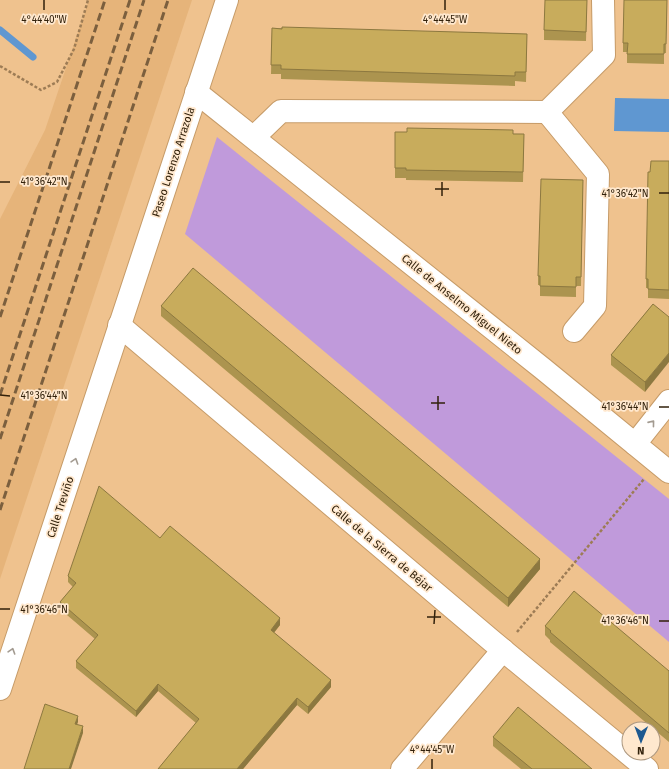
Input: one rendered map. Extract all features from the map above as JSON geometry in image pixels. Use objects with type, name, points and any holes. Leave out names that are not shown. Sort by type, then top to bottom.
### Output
[{"type":"street","name":"Paseo Lorenzo Arrazola","points":[[119,325],[227,0]]},
{"type":"street","points":[[254,137],[281,111],[547,112],[604,55],[603,0]]},
{"type":"street","name":"Calle de Anselmo Miguel Nieto","points":[[196,92],[542,368],[663,468]]},
{"type":"street","points":[[547,112],[598,174],[595,306],[574,331]]},
{"type":"street","name":"Calle de la Sierra de Béjar","points":[[119,325],[502,650],[646,769]]},
{"type":"street","name":"Calle Treviño","points":[[0,688],[119,325]]},
{"type":"street","points":[[635,444],[669,401]]},
{"type":"street","points":[[402,769],[502,650]]},
{"type":"path","points":[[0,66],[41,90],[58,82],[74,49],[88,0]]},
{"type":"path","points":[[502,650],[663,468]]},
{"type":"shaded area","points":[[89,0],[192,0],[0,579],[0,219],[45,130]]},
{"type":"shaded area","points":[[217,137],[669,499],[669,642],[185,234]]},
{"type":"water","points":[[615,98],[669,99],[669,132],[614,131]]},
{"type":"building","points":[[545,0],[587,0],[586,32],[544,30]]},
{"type":"building","points":[[624,0],[667,0],[666,44],[664,44],[664,54],[627,54],[628,43],[623,43]]},
{"type":"building","points":[[282,27],[527,34],[526,72],[515,72],[515,76],[281,69],[281,65],[271,65],[272,28],[282,29]]},
{"type":"building","points":[[407,128],[513,130],[513,134],[524,134],[523,172],[406,170],[406,168],[395,168],[395,132],[407,132]]},
{"type":"building","points":[[651,161],[669,161],[669,290],[648,289],[648,279],[646,279],[648,172],[650,172]]},
{"type":"building","points":[[541,179],[583,180],[581,277],[576,277],[576,287],[540,286],[540,276],[538,276]]},
{"type":"building","points":[[193,268],[540,559],[508,598],[161,306]]},
{"type":"building","points":[[653,304],[669,317],[669,353],[645,382],[611,355]]},
{"type":"building","points":[[99,486],[160,538],[170,526],[248,591],[280,618],[271,630],[331,680],[308,707],[297,698],[237,769],[158,769],[199,719],[158,684],[136,711],[76,661],[98,635],[60,602],[76,583],[68,576]]},
{"type":"building","points":[[574,591],[669,671],[669,733],[661,726],[661,721],[655,721],[550,632],[551,631],[545,626]]},
{"type":"building","points":[[45,704],[78,716],[75,724],[83,726],[69,769],[24,769]]},
{"type":"building","points":[[518,707],[592,769],[532,769],[493,737]]},
{"type":"waterway","points":[[0,30],[33,57]]},
{"type":"railway","points":[[0,317],[105,0]]},
{"type":"railway","points":[[0,395],[130,0]]},
{"type":"railway","points":[[0,439],[144,0]]},
{"type":"railway","points":[[0,510],[168,0]]}]
